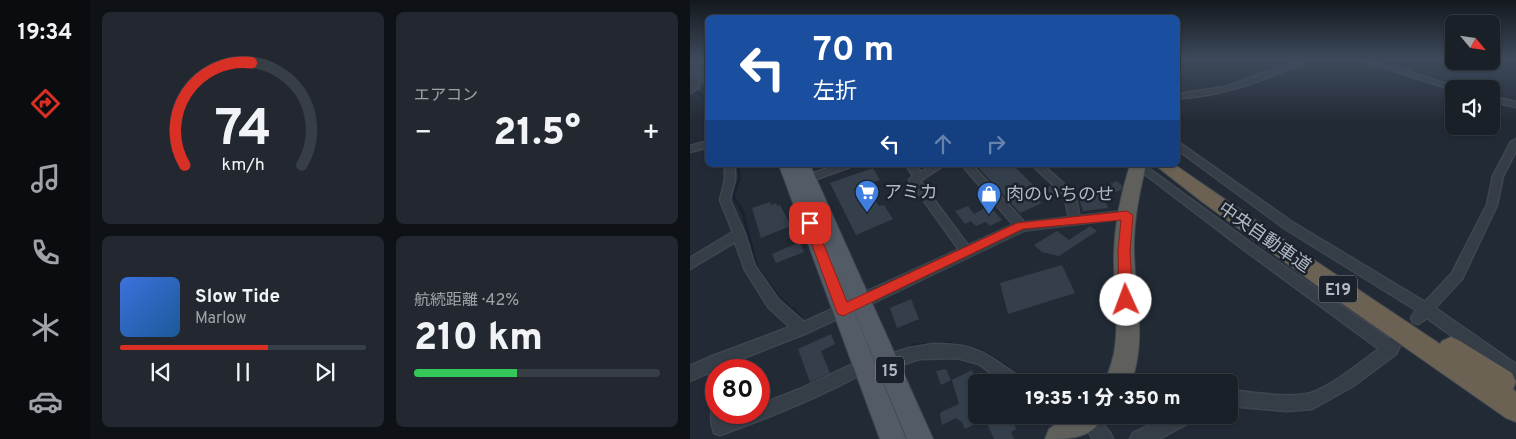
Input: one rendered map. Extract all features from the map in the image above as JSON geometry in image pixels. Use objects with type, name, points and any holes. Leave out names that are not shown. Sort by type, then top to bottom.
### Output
[{"type":"highway","name":"中央自動車道","points":[[1180,165],[1396,313],[1516,391]]},
{"type":"highway","points":[[1121,374],[1126,358],[1124,251],[1127,215],[1138,167]]},
{"type":"highway","name":"中央自動車道","points":[[1167,167],[1242,222],[1516,408]]},
{"type":"highway","points":[[1059,439],[1088,424]]},
{"type":"main road","name":"15","points":[[790,167],[801,176],[851,306],[893,439]]},
{"type":"main road","name":"15","points":[[851,306],[887,362],[920,439]]},
{"type":"street","points":[[690,91],[695,88],[693,80]]},
{"type":"street","points":[[1180,96],[1195,95],[1251,80]]},
{"type":"street","points":[[1430,80],[1445,85]]},
{"type":"street","points":[[1500,101],[1516,106]]},
{"type":"street","points":[[1423,314],[1458,276],[1492,205],[1498,176],[1516,142]]},
{"type":"street","points":[[690,149],[705,145]]},
{"type":"street","points":[[1180,147],[1288,225],[1516,373]]},
{"type":"street","points":[[730,167],[730,180],[725,200],[739,234],[749,267],[774,304],[802,329]]},
{"type":"street","points":[[801,176],[839,167]]},
{"type":"street","points":[[912,167],[919,177]]},
{"type":"street","points":[[936,167],[914,180],[966,251]]},
{"type":"street","points":[[969,167],[1021,226]]},
{"type":"street","points":[[1039,167],[1068,194],[1071,199],[1074,219]]},
{"type":"street","points":[[1141,167],[1247,246],[1393,345],[1348,381],[1312,401],[1286,403],[1238,399]]},
{"type":"street","points":[[739,359],[1021,226],[1127,215]]},
{"type":"street","points":[[690,264],[739,234]]},
{"type":"street","points":[[887,362],[903,354],[930,351],[965,353],[979,357],[1003,374]]},
{"type":"street","points":[[770,410],[855,370]]},
{"type":"street","points":[[690,374],[705,372]]},
{"type":"street","points":[[1139,439],[1171,424]]},
{"type":"building","points":[[699,80],[705,80],[705,84],[700,85]]},
{"type":"building","points":[[978,167],[1015,167],[1039,191],[1050,186],[1056,192],[1039,200],[1042,203],[1020,213]]},
{"type":"building","name":"アミカ","points":[[873,168],[880,180],[866,185],[879,206],[884,205],[893,219],[856,235],[830,183]]},
{"type":"building","points":[[1117,181],[1122,186],[1121,190],[1108,195],[1109,198],[1105,199],[1108,208],[1083,211],[1080,201],[1091,200],[1091,191]]},
{"type":"building","points":[[770,202],[771,205],[776,203],[777,206],[780,205],[791,226],[761,238],[752,208]]},
{"type":"building","points":[[968,206],[974,214],[989,206],[1002,220],[990,226],[986,222],[976,226],[971,221],[965,224],[955,211]]},
{"type":"building","points":[[1090,226],[1097,231],[1059,256],[1042,252],[1034,245],[1057,231],[1069,240]]},
{"type":"building","points":[[800,242],[804,252],[776,263],[772,254]]},
{"type":"building","points":[[1062,265],[1075,293],[1008,314],[1000,283]]},
{"type":"building","points":[[911,299],[919,319],[897,328],[890,308]]},
{"type":"building","points":[[831,334],[835,344],[821,351],[830,373],[810,382],[798,349]]},
{"type":"building","points":[[946,369],[951,380],[941,385],[936,371]]},
{"type":"building","points":[[972,370],[973,374],[968,374],[968,424],[975,424],[965,429],[962,422],[956,418],[942,425],[941,412],[959,404],[952,380]]},
{"type":"building","points":[[987,424],[1015,424],[1016,429],[1011,432],[1014,439],[994,439]]},
{"type":"waterway","points":[[696,91],[705,99]]},
{"type":"waterway","points":[[738,167],[740,177],[733,196],[741,209]]},
{"type":"waterway","points":[[740,208],[743,213],[757,268],[777,295],[794,312]]},
{"type":"waterway","points":[[793,310],[801,318]]},
{"type":"waterway","points":[[947,344],[980,351],[1008,368]]},
{"type":"waterway","points":[[913,346],[926,345]]},
{"type":"place","name":"アミカ","points":[[867,213]]},
{"type":"place","name":"肉のいちのせ","points":[[989,215]]},
{"type":"route","points":[[810,223],[843,310],[1021,226],[1127,215],[1124,251],[1126,300]]}]
